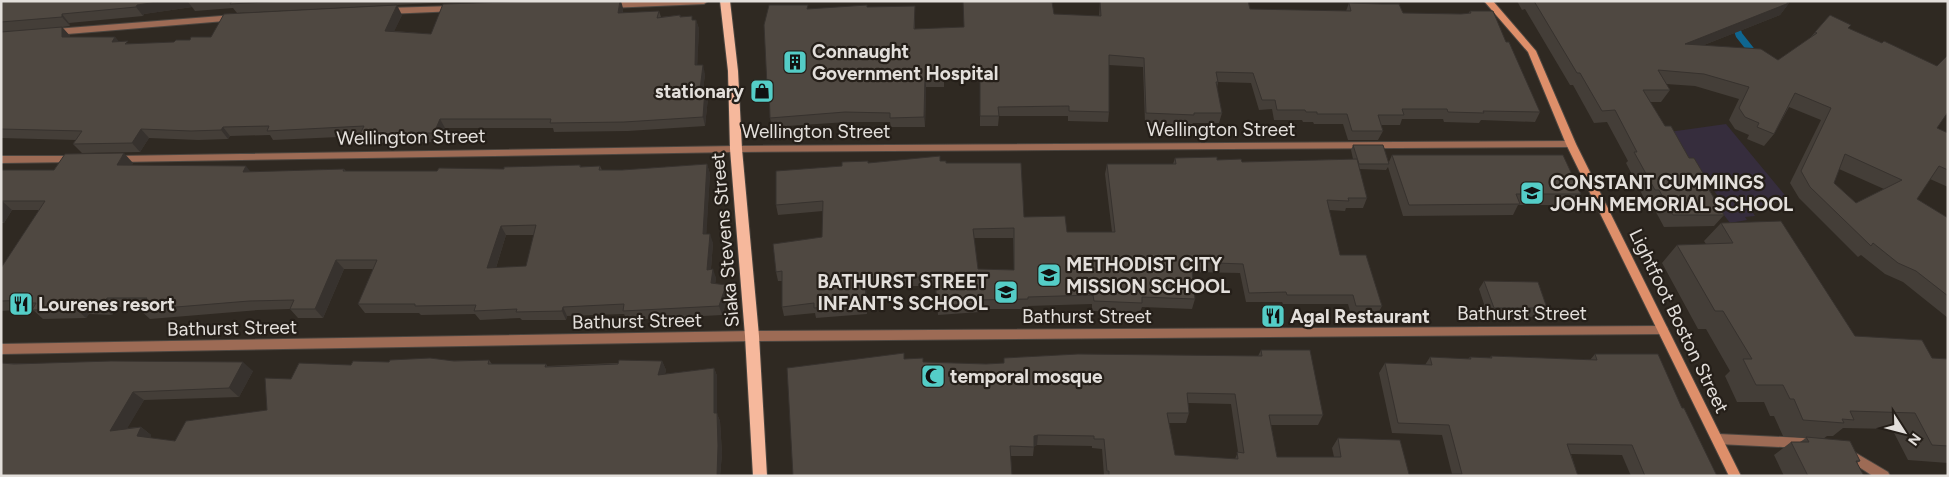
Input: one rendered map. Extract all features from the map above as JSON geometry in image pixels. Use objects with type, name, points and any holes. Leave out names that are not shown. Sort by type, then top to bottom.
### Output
[{"type":"main road","name":"Siaka Stevens Street","points":[[725,1],[733,71],[736,149],[752,336],[760,476]]},
{"type":"main road","name":"Lightfoot Boston Street","points":[[1488,1],[1532,51],[1571,144],[1736,476]]},
{"type":"street","points":[[597,5],[704,1]]},
{"type":"street","points":[[376,11],[462,9]]},
{"type":"street","points":[[50,32],[248,17]]},
{"type":"street","name":"Wellington Street","points":[[110,159],[736,149],[1571,144]]},
{"type":"street","points":[[1,160],[81,159]]},
{"type":"street","name":"Bathurst Street","points":[[1,349],[752,336],[1663,330]]},
{"type":"street","points":[[1718,439],[1812,444]]},
{"type":"street","points":[[1840,451],[1884,476]]},
{"type":"shaded area","points":[[1726,124],[1789,200],[1750,208],[1755,216],[1745,217],[1747,220],[1730,223],[1717,206],[1724,204],[1669,132]]},
{"type":"building","points":[[1,1],[164,1],[137,5],[136,7],[62,14],[62,17],[1,22]]},
{"type":"building","points":[[232,1],[284,1],[230,4]]},
{"type":"building","points":[[620,1],[618,13],[659,11],[657,18],[680,15],[680,17],[692,16],[692,20],[696,20],[695,65],[703,65],[700,90],[705,89],[703,117],[624,122],[550,123],[551,119],[440,119],[434,133],[360,134],[364,126],[267,131],[269,126],[223,127],[221,130],[191,131],[141,129],[132,143],[73,144],[82,131],[1,129],[1,32],[62,27],[62,37],[115,37],[112,42],[128,41],[125,44],[174,42],[176,40],[190,40],[191,37],[211,37],[224,14],[397,5],[385,31],[431,34],[443,4]]},
{"type":"building","points":[[963,1],[1052,2],[1054,14],[1101,16],[1100,1],[1248,1],[1250,9],[1351,11],[1349,3],[1399,4],[1403,13],[1461,14],[1471,13],[1470,11],[1493,11],[1540,112],[1483,111],[1484,113],[1448,112],[1447,109],[1402,109],[1404,115],[1378,115],[1383,131],[1352,131],[1347,114],[1317,114],[1317,112],[1306,112],[1305,110],[1277,110],[1275,100],[1262,100],[1253,73],[1216,72],[1222,113],[1194,113],[1194,115],[1146,113],[1144,58],[1109,55],[1109,112],[1069,111],[1069,106],[998,107],[999,116],[980,116],[980,69],[944,70],[944,77],[925,77],[924,117],[890,118],[890,113],[845,112],[770,118],[764,25],[769,5],[808,5],[807,9],[867,5],[867,7],[915,6],[914,29],[964,27]]},
{"type":"building","points":[[1534,1],[1785,1],[1789,3],[1685,44],[1761,49],[1778,60],[1817,33],[1815,32],[1830,15],[1851,25],[1848,28],[1882,43],[1884,41],[1937,66],[1948,55],[1948,112],[1937,128],[1948,133],[1948,170],[1939,166],[1917,199],[1948,218],[1948,296],[1916,271],[1898,263],[1873,243],[1871,246],[1810,187],[1801,171],[1831,108],[1795,93],[1774,134],[1757,127],[1759,123],[1745,117],[1739,108],[1749,87],[1704,74],[1658,70],[1670,90],[1643,90],[1665,126],[1671,126],[1689,158],[1694,158],[1709,183],[1705,183],[1724,215],[1673,215],[1659,190],[1655,190],[1634,152],[1637,152],[1615,110],[1602,111],[1580,73],[1577,73]],"holes":[[[1845,154],[1902,180],[1856,203],[1834,183]]]},
{"type":"building","points":[[1353,145],[1383,145],[1389,164],[1359,164]]},
{"type":"building","points":[[124,153],[117,165],[246,166],[243,172],[344,169],[343,171],[437,171],[439,168],[504,169],[504,167],[580,165],[580,167],[600,166],[599,170],[622,170],[707,164],[703,234],[710,234],[707,270],[713,269],[711,283],[726,285],[719,306],[623,311],[624,304],[563,307],[562,311],[516,312],[517,309],[474,311],[476,305],[415,306],[415,304],[358,304],[377,260],[336,260],[315,309],[290,309],[294,300],[249,301],[140,310],[147,298],[107,298],[102,306],[78,305],[76,309],[32,310],[36,303],[30,303],[32,300],[1,301],[1,268],[45,201],[1,202],[1,170],[54,170],[65,154]],"holes":[[[536,225],[526,266],[487,268],[501,226]]]},
{"type":"building","points":[[1392,155],[1563,155],[1581,194],[1516,194],[1520,204],[1409,205]]},
{"type":"building","points":[[940,156],[940,161],[946,161],[946,163],[1021,163],[1024,217],[1065,216],[1067,232],[1115,232],[1107,164],[1176,164],[1175,158],[1217,157],[1217,160],[1241,159],[1242,162],[1357,159],[1367,198],[1348,198],[1349,201],[1327,200],[1340,255],[1366,255],[1382,306],[1356,306],[1353,295],[1287,295],[1286,292],[1249,293],[1243,264],[1191,262],[1195,299],[1142,297],[1142,303],[1094,301],[1093,295],[979,300],[980,303],[937,306],[935,277],[865,277],[866,305],[814,308],[814,303],[782,307],[782,271],[776,272],[773,244],[822,237],[823,201],[776,205],[776,171],[842,166],[842,162],[868,161],[868,163]],"holes":[[[1014,228],[1014,270],[978,269],[973,229]]]},
{"type":"building","points":[[1781,221],[1855,336],[1922,340],[1932,358],[1948,359],[1948,446],[1932,445],[1915,413],[1850,411],[1854,420],[1842,419],[1844,423],[1803,420],[1794,399],[1790,399],[1783,385],[1756,385],[1743,359],[1752,359],[1723,311],[1715,311],[1677,245],[1733,243],[1721,223]]},
{"type":"building","points":[[1484,281],[1538,282],[1547,308],[1494,308]]},
{"type":"building","points":[[1261,350],[1310,350],[1323,415],[1269,415],[1277,457],[1341,457],[1338,438],[1400,440],[1409,474],[1462,474],[1449,425],[1398,423],[1385,363],[1432,365],[1430,357],[1471,359],[1470,357],[1492,358],[1491,356],[1597,360],[1595,354],[1658,354],[1682,408],[1684,408],[1717,476],[1645,476],[1632,445],[1567,444],[1578,476],[1109,476],[1104,439],[1094,439],[1094,436],[1038,435],[1034,436],[1034,447],[1010,446],[1012,476],[793,476],[787,368],[904,353],[904,359],[923,358],[923,362],[986,364],[1004,363],[1004,358],[1078,354],[1262,356]],"holes":[[[1187,393],[1235,394],[1244,453],[1237,452],[1238,459],[1175,455],[1167,413],[1189,413]]]},
{"type":"building","points":[[430,358],[454,361],[489,360],[488,364],[546,364],[545,367],[618,364],[619,360],[662,361],[658,375],[714,368],[714,413],[717,413],[718,446],[717,476],[1,476],[1,363],[111,361],[243,362],[229,388],[133,392],[110,431],[141,427],[137,436],[175,441],[186,421],[267,410],[265,378],[291,379],[299,363],[351,365],[353,361],[389,362],[390,360]]},
{"type":"building","points":[[1806,437],[1850,441],[1860,461],[1856,461],[1864,476],[1808,476],[1791,442],[1809,442]]},
{"type":"waterway","points":[[1735,23],[1739,35],[1754,54]]},
{"type":"place","name":"Connaught Government Hospital","points":[[795,62]]},
{"type":"place","name":"stationary","points":[[762,91]]},
{"type":"place","name":"CONSTANT CUMMINGS JOHN MEMORIAL SCHOOL","points":[[1532,193]]},
{"type":"place","name":"METHODIST CITY MISSION SCHOOL","points":[[1049,275]]},
{"type":"place","name":"BATHURST STREET INFANT'S SCHOOL","points":[[1006,292]]},
{"type":"place","name":"Lourenes resort","points":[[21,304]]},
{"type":"place","name":"Agal Restaurant","points":[[1273,316]]},
{"type":"place","name":"temporal mosque","points":[[933,376]]}]
